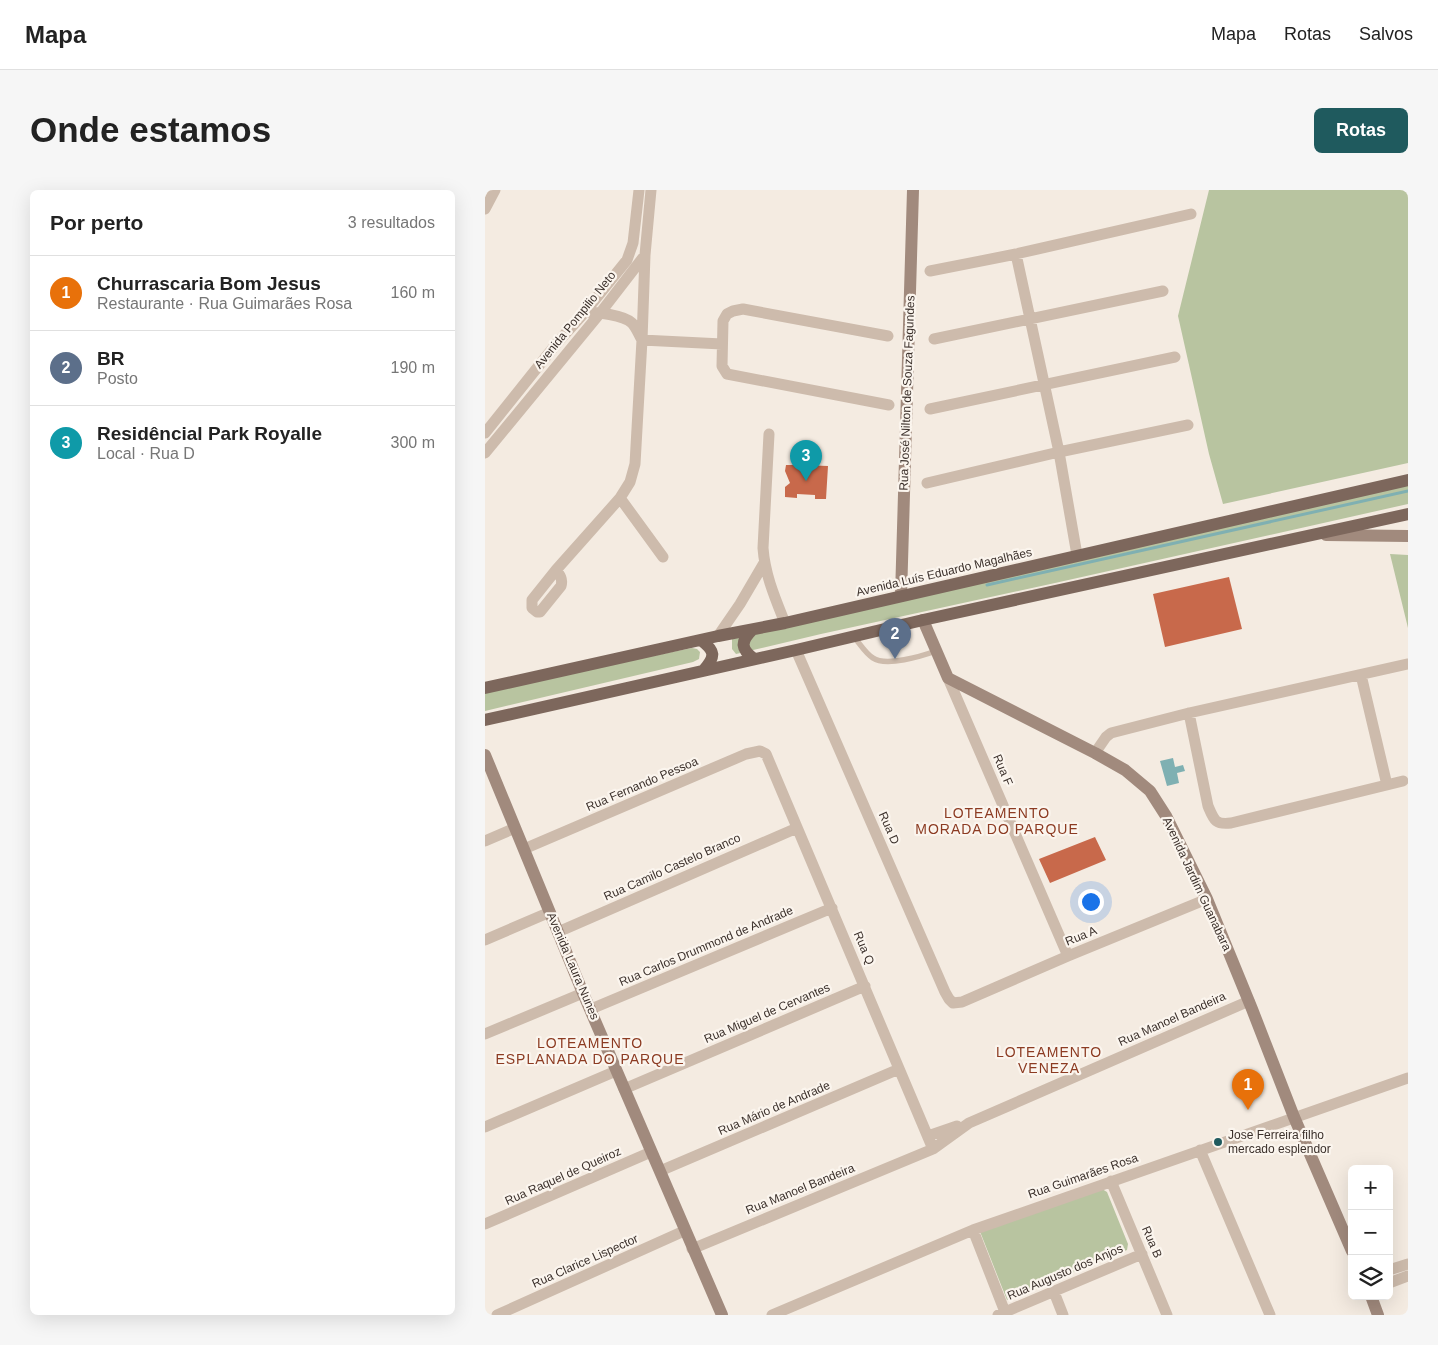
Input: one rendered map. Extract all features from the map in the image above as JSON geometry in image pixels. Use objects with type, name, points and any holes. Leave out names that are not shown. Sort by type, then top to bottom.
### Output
[{"type":"main road","name":"Avenida Luís Eduardo Magalhães","points":[[485,688],[717,636],[785,623],[1408,480]]},
{"type":"main road","points":[[485,720],[923,620],[1408,514]]},
{"type":"main road","points":[[752,630],[743,642],[747,653],[755,659]]},
{"type":"main road","points":[[701,640],[712,650],[713,655],[712,661],[704,670]]},
{"type":"street","points":[[485,209],[495,190]]},
{"type":"street","name":"Avenida Pompilio Neto","points":[[485,433],[557,343],[585,312],[631,252],[639,190]]},
{"type":"street","points":[[556,570],[621,498],[630,482],[635,464],[645,255],[651,190]]},
{"type":"street","name":"Rua José Nilton de Souza Fagundes","points":[[901,596],[913,190]]},
{"type":"street","points":[[930,271],[1016,254],[1191,214]]},
{"type":"street","points":[[1016,254],[1059,452],[1077,555]]},
{"type":"street","name":"Avenida Pompilio Neto","points":[[485,453],[601,312],[645,255]]},
{"type":"street","points":[[934,339],[1163,290]]},
{"type":"street","points":[[888,336],[743,309],[727,314],[723,321],[721,366],[727,374],[889,405]]},
{"type":"street","points":[[585,312],[601,312],[626,319],[632,323],[642,340]]},
{"type":"street","points":[[642,340],[722,344]]},
{"type":"street","points":[[930,409],[1175,357]]},
{"type":"street","points":[[927,483],[1059,452],[1188,425]]},
{"type":"street","points":[[769,434],[763,548],[764,563],[769,582],[785,623]]},
{"type":"street","points":[[621,498],[663,557]]},
{"type":"street","points":[[1316,534],[1408,536]]},
{"type":"street","points":[[717,636],[740,604],[764,563]]},
{"type":"street","points":[[923,620],[948,678]]},
{"type":"street","name":"Rua D","points":[[796,650],[945,992],[953,1002],[958,1003],[967,999]]},
{"type":"street","points":[[1095,753],[1111,733],[1189,713],[1407,664]]},
{"type":"street","points":[[1361,675],[1387,785]]},
{"type":"street","name":"Avenida Jardim Guanabara","points":[[948,678],[1095,753],[1125,770],[1150,791],[1166,816],[1207,899],[1294,1117],[1348,1243]]},
{"type":"street","name":"Rua F","points":[[948,678],[1068,956]]},
{"type":"street","points":[[1189,713],[1209,806],[1212,816],[1221,824],[1403,781]]},
{"type":"street","name":"Rua Fernando Pessoa","points":[[524,849],[747,754],[761,751],[769,758]]},
{"type":"street","name":"Avenida Laura Nunes","points":[[485,755],[583,993],[660,1171],[717,1314]]},
{"type":"street","name":"Rua Q","points":[[769,758],[933,1149]]},
{"type":"street","points":[[485,841],[515,828]]},
{"type":"street","name":"Rua Camilo Castelo Branco","points":[[558,932],[797,828]]},
{"type":"street","name":"Rua A","points":[[967,999],[1207,899]]},
{"type":"street","name":"Rua Carlos Drummond de Andrade","points":[[591,1009],[832,908]]},
{"type":"street","points":[[485,940],[550,912]]},
{"type":"street","name":"Rua Miguel de Cervantes","points":[[624,1089],[865,986]]},
{"type":"street","points":[[485,1034],[583,993]]},
{"type":"street","name":"Rua Manoel Bandeira","points":[[928,1136],[969,1123],[1249,1001]]},
{"type":"street","name":"Rua Mário de Andrade","points":[[660,1171],[899,1069]]},
{"type":"street","points":[[485,1127],[616,1071]]},
{"type":"street","name":"Rua Guimarães Rosa","points":[[772,1315],[973,1230],[1408,1078]]},
{"type":"street","name":"Rua Manoel Bandeira","points":[[692,1249],[933,1149],[969,1123]]},
{"type":"street","points":[[1200,1150],[1270,1315]]},
{"type":"street","name":"Rua Raquel de Queiroz","points":[[485,1224],[651,1152]]},
{"type":"street","name":"Rua B","points":[[1111,1181],[1167,1315]]},
{"type":"street","points":[[973,1230],[1001,1314]]},
{"type":"street","name":"Rua Clarice Lispector","points":[[497,1315],[684,1231]]},
{"type":"street","name":"Rua Augusto dos Anjos","points":[[1001,1314],[1142,1254]]},
{"type":"street","points":[[1393,1269],[1408,1264]]},
{"type":"street","points":[[1393,1282],[1408,1276]]},
{"type":"street","points":[[1054,1292],[1063,1315]]},
{"type":"street","points":[[1372,1300],[1378,1315]]},
{"type":"lane","points":[[853,636],[874,659],[886,662],[908,659],[936,651]]},
{"type":"green space","points":[[1209,190],[1408,190],[1408,463],[1223,504],[1209,454],[1178,316]]},
{"type":"green space","points":[[1408,483],[1408,504],[736,654],[732,649],[732,637]]},
{"type":"green space","points":[[1390,554],[1408,555],[1408,628]]},
{"type":"green space","points":[[692,648],[700,652],[699,659],[693,662],[485,711],[485,690]]},
{"type":"green space","points":[[1102,1189],[1107,1192],[1128,1244],[1127,1250],[1007,1300],[979,1229]]},
{"type":"water","points":[[1173,758],[1175,767],[1183,765],[1185,771],[1177,773],[1179,783],[1167,786],[1160,761]]},
{"type":"building","points":[[786,465],[798,465],[799,468],[802,468],[802,465],[828,466],[826,499],[815,499],[815,495],[797,494],[797,498],[785,497],[785,487],[790,483],[785,471]]},
{"type":"building","points":[[1229,577],[1242,629],[1165,647],[1153,594]]},
{"type":"building","points":[[1095,837],[1106,860],[1050,883],[1039,859]]},
{"type":"waterway","points":[[987,585],[1408,491]]},
{"type":"place","name":"Residêncial Park Royalle","points":[[806,481]]},
{"type":"place","name":"BR","points":[[895,659]]},
{"type":"place","name":"Churrascaria Bom Jesus","points":[[1248,1110]]},
{"type":"place","name":"Jose Ferreira filho mercado esplendor","points":[[1218,1142]]},
{"type":"district","name":"LOTEAMENTO MORADA DO PARQUE","points":[[997,822]]},
{"type":"district","name":"LOTEAMENTO ESPLANADA DO PARQUE","points":[[590,1052]]},
{"type":"district","name":"LOTEAMENTO VENEZA","points":[[1049,1060]]}]
